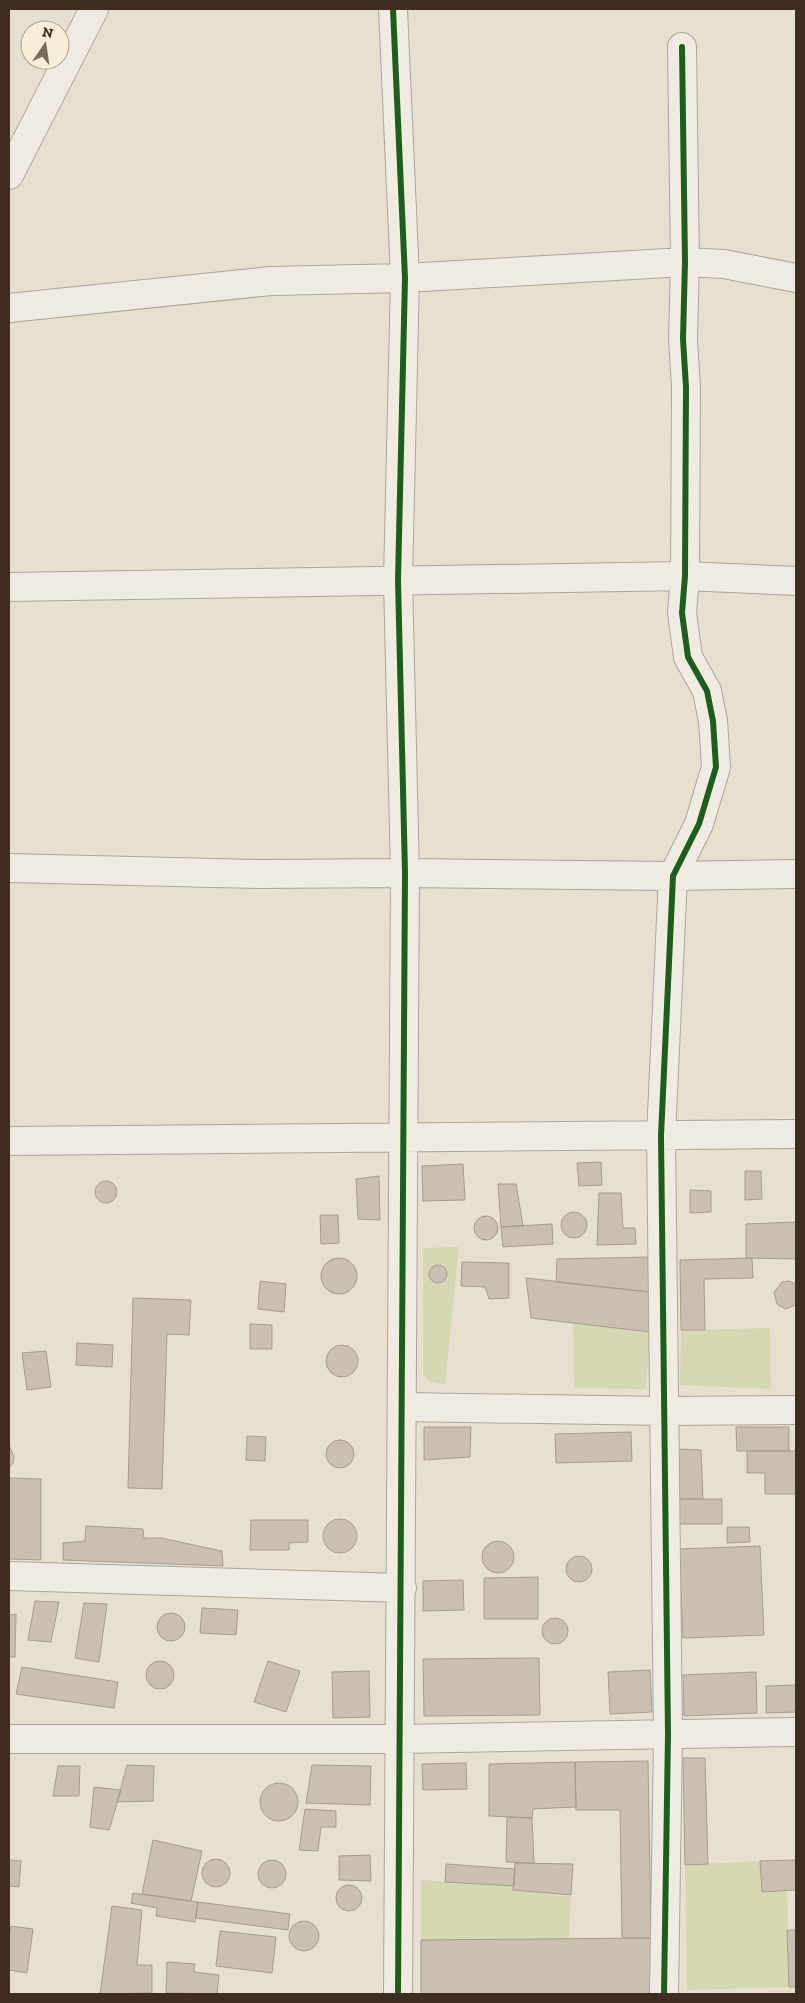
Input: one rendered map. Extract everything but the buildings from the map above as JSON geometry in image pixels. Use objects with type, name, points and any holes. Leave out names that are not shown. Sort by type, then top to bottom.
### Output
[{"type":"street","points":[[9,175],[94,9]]},
{"type":"street","points":[[393,9],[405,278],[398,580],[405,873],[398,1994]]},
{"type":"street","points":[[664,1994],[668,1734],[662,1136],[673,876],[699,824],[716,767],[713,721],[708,691],[688,657],[682,613],[685,576],[686,387],[682,338],[685,262],[682,47]]},
{"type":"street","points":[[9,308],[271,281],[405,278],[685,262],[724,264],[796,278]]},
{"type":"street","points":[[9,587],[685,576],[796,581]]},
{"type":"street","points":[[9,868],[260,874],[405,873],[673,876],[796,874]]},
{"type":"street","points":[[9,1141],[796,1134]]},
{"type":"street","points":[[402,1407],[664,1411],[796,1410]]},
{"type":"street","points":[[9,1576],[402,1588]]},
{"type":"street","points":[[9,1739],[400,1738],[796,1732]]},
{"type":"green space","points":[[459,1247],[445,1385],[430,1382],[423,1373],[423,1248]]},
{"type":"green space","points":[[573,1323],[650,1332],[646,1389],[574,1388]]},
{"type":"green space","points":[[770,1328],[771,1389],[680,1385],[681,1330]]},
{"type":"green space","points":[[760,1861],[762,1891],[787,1890],[789,1987],[687,1990],[685,1865]]},
{"type":"green space","points":[[421,1880],[514,1886],[514,1890],[571,1897],[569,1939],[421,1940]]},
{"type":"cycle path","points":[[393,9],[405,278],[398,580],[405,873],[398,1994]]},
{"type":"cycle path","points":[[664,1994],[668,1734],[661,1136],[673,876],[699,824],[716,767],[713,721],[707,691],[688,657],[682,613],[685,576],[686,387],[683,339],[685,262],[682,47]]}]
